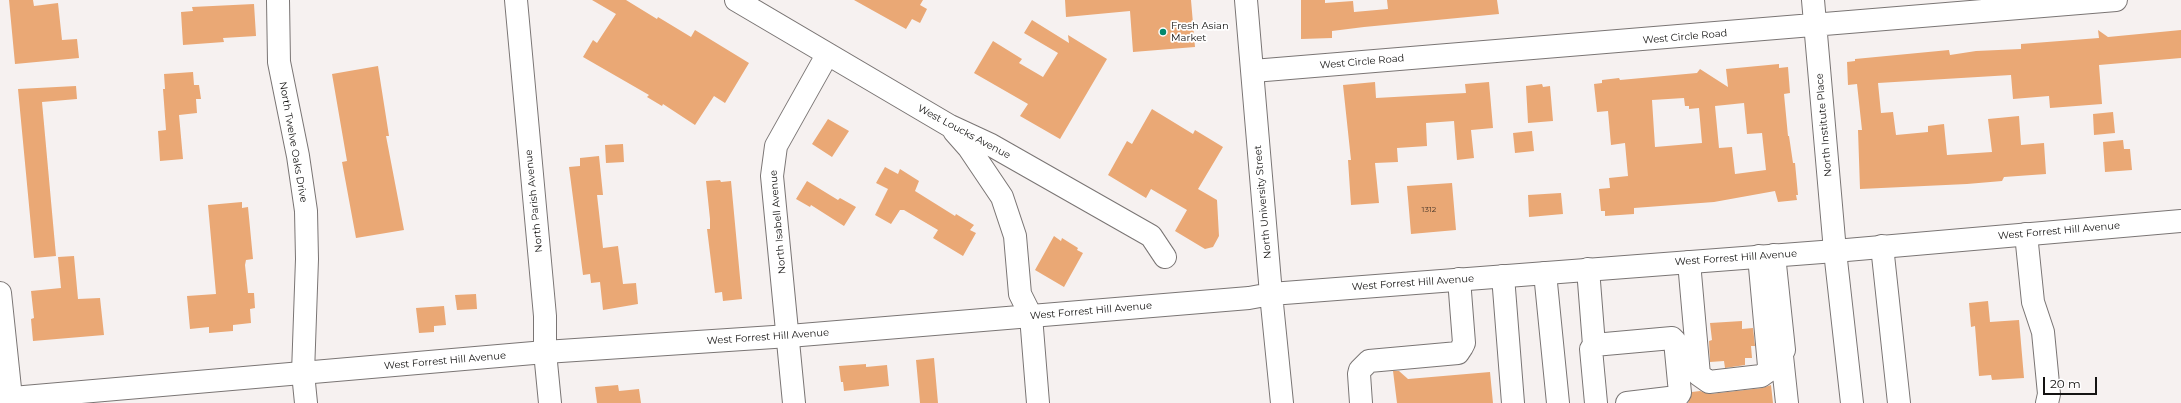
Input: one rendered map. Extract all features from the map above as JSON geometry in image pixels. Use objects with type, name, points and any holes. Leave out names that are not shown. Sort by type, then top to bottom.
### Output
[{"type":"street","name":"North Twelve Oaks Drive","points":[[278,0],[280,62],[299,162],[306,211],[307,259],[303,373],[306,403]]},
{"type":"street","name":"North Parish Avenue","points":[[516,0],[545,316],[545,352],[550,403]]},
{"type":"street","name":"West Loucks Avenue","points":[[736,0],[950,126],[991,145],[1151,236],[1165,257]]},
{"type":"street","name":"North University Street","points":[[1246,0],[1271,294],[1282,403]]},
{"type":"street","name":"North Institute Place","points":[[1813,0],[1834,250],[1852,403]]},
{"type":"street","name":"West Circle Road","points":[[1253,71],[1815,26],[2116,0]]},
{"type":"street","name":"North Isabell Avenue","points":[[794,403],[789,336],[772,176],[776,146],[827,54]]},
{"type":"street","points":[[950,126],[969,148],[1002,197],[1015,236],[1020,294],[1031,316],[1038,403]]},
{"type":"street","name":"West Forrest Hill Avenue","points":[[5,399],[63,399],[303,373],[545,352],[789,336],[1249,298],[1271,294],[1767,256],[2177,222]]},
{"type":"street","points":[[2026,234],[2033,302],[2043,332],[2049,394],[2047,403]]},
{"type":"street","points":[[1882,246],[1899,403]]},
{"type":"street","points":[[1686,343],[1699,375],[1709,382],[1761,376],[1768,371],[1784,350],[1767,256]]},
{"type":"street","points":[[1627,403],[1673,399],[1677,397],[1680,398],[1686,343],[1689,262]]},
{"type":"street","points":[[1588,270],[1594,345],[1591,349],[1596,403]]},
{"type":"street","points":[[1545,273],[1558,403]]},
{"type":"street","points":[[1503,276],[1513,403]]},
{"type":"street","points":[[1361,403],[1359,374],[1360,370],[1369,361],[1458,353],[1464,343],[1459,279]]},
{"type":"street","points":[[0,293],[5,399]]},
{"type":"street","points":[[1594,345],[1668,336],[1675,341],[1686,343]]},
{"type":"street","points":[[1776,361],[1787,403]]},
{"type":"building","points":[[9,0],[33,0],[34,6],[58,3],[62,40],[77,39],[79,58],[15,64]]},
{"type":"building","points":[[592,0],[626,0],[691,37],[695,30],[749,63],[725,103],[714,96],[695,125],[663,104],[662,106],[647,97],[649,95],[583,57],[593,40],[597,43],[616,14]]},
{"type":"building","points":[[854,0],[923,0],[920,5],[927,9],[920,23],[912,19],[906,29]]},
{"type":"building","name":"Fresh Asian Market","points":[[1065,0],[1191,0],[1195,47],[1133,52],[1130,11],[1066,17]]},
{"type":"building","points":[[1301,0],[1325,0],[1325,3],[1353,1],[1354,12],[1388,9],[1387,0],[1497,0],[1499,14],[1332,31],[1332,38],[1301,39]]},
{"type":"building","points":[[254,4],[256,36],[223,38],[224,42],[183,45],[181,12],[193,11],[192,7]]},
{"type":"building","points":[[1032,20],[1069,43],[1068,35],[1107,59],[1060,139],[1020,116],[1028,104],[974,73],[993,41],[1022,59],[1019,63],[1043,77],[1058,53],[1024,33]]},
{"type":"building","points":[[2098,30],[2108,37],[2181,30],[2181,58],[2099,65],[2102,104],[2050,108],[2049,96],[2013,99],[2011,75],[1878,83],[1881,113],[1893,112],[1896,135],[1928,132],[1928,126],[1944,124],[1947,155],[1992,152],[1988,119],[2019,116],[2021,145],[2044,143],[2046,174],[2004,177],[2002,181],[1967,184],[1860,189],[1858,130],[1862,130],[1857,84],[1848,85],[1847,62],[1855,61],[1855,59],[1949,50],[1950,55],[1976,51],[2021,49],[2021,44],[2099,38]]},
{"type":"building","points":[[1779,64],[1779,68],[1788,67],[1790,93],[1784,94],[1788,136],[1793,163],[1795,163],[1798,195],[1796,195],[1797,200],[1778,202],[1775,191],[1714,202],[1634,208],[1634,214],[1605,216],[1605,211],[1601,211],[1599,189],[1610,188],[1609,178],[1628,176],[1625,143],[1611,145],[1608,111],[1597,112],[1594,84],[1602,83],[1602,80],[1619,78],[1620,80],[1697,73],[1700,69],[1728,87],[1726,69]],"holes":[[[1684,98],[1685,106],[1689,106],[1689,109],[1699,108],[1702,143],[1655,147],[1652,100]],[[1744,103],[1747,134],[1762,133],[1766,170],[1735,174],[1732,147],[1719,148],[1715,106]]]},
{"type":"building","points":[[378,66],[389,136],[386,136],[404,230],[356,238],[342,162],[347,161],[332,74]]},
{"type":"building","points":[[193,72],[194,85],[199,85],[201,99],[196,99],[197,113],[179,115],[183,159],[160,161],[158,131],[166,130],[163,89],[165,89],[164,74]]},
{"type":"building","points":[[1375,82],[1376,98],[1466,93],[1465,84],[1489,82],[1493,128],[1471,130],[1474,158],[1457,160],[1454,121],[1426,123],[1427,146],[1397,148],[1398,162],[1375,163],[1379,203],[1351,205],[1348,160],[1351,160],[1343,85]]},
{"type":"building","points":[[1542,84],[1543,87],[1550,86],[1553,121],[1528,123],[1526,86]]},
{"type":"building","points":[[76,86],[77,99],[42,102],[56,256],[34,258],[18,89]]},
{"type":"building","points":[[1152,109],[1193,134],[1195,130],[1223,147],[1198,189],[1217,200],[1219,236],[1213,247],[1205,249],[1175,231],[1187,210],[1151,189],[1146,198],[1108,175],[1127,141],[1132,144]]},
{"type":"building","points":[[2113,112],[2115,133],[2094,135],[2093,114]]},
{"type":"building","points":[[828,119],[849,131],[832,157],[812,144]]},
{"type":"building","points":[[1532,131],[1534,151],[1515,153],[1513,133]]},
{"type":"building","points":[[2123,140],[2124,149],[2130,149],[2132,170],[2105,172],[2103,142]]},
{"type":"building","points":[[623,144],[624,162],[606,163],[605,145]]},
{"type":"building","points":[[599,156],[603,195],[597,195],[603,248],[618,246],[623,284],[636,283],[638,304],[603,310],[600,282],[591,283],[590,274],[583,275],[569,167],[580,166],[580,158]]},
{"type":"building","points":[[885,167],[898,174],[900,169],[919,181],[915,191],[955,216],[956,214],[974,225],[970,230],[976,233],[963,256],[933,238],[938,230],[904,210],[900,210],[891,224],[875,215],[888,189],[876,183]]},
{"type":"building","points":[[720,180],[721,182],[731,181],[742,299],[723,301],[722,292],[715,293],[707,229],[710,229],[710,219],[706,181]]},
{"type":"building","points":[[807,181],[838,200],[840,198],[856,207],[844,226],[811,205],[810,207],[796,199]]},
{"type":"building","points":[[1452,183],[1456,230],[1411,234],[1407,186]]},
{"type":"building","points":[[1561,193],[1563,214],[1529,217],[1528,195]]},
{"type":"building","points":[[242,202],[242,208],[248,207],[253,259],[246,260],[245,265],[248,293],[254,293],[255,308],[250,309],[251,323],[233,325],[233,331],[209,333],[209,327],[190,329],[187,296],[216,294],[208,205]]},
{"type":"building","points":[[1054,236],[1061,241],[1062,238],[1083,253],[1064,287],[1035,270]]},
{"type":"building","points":[[74,256],[78,299],[100,298],[104,335],[33,341],[31,319],[34,318],[31,291],[61,288],[58,257]]},
{"type":"building","points":[[476,294],[477,309],[457,310],[455,295]]},
{"type":"building","points":[[1988,301],[1990,322],[2019,320],[2024,378],[1992,380],[1991,375],[1979,376],[1975,326],[1971,327],[1969,303]]},
{"type":"building","points":[[444,306],[446,325],[434,326],[434,332],[419,333],[416,308]]},
{"type":"building","points":[[1742,321],[1742,329],[1753,328],[1755,346],[1751,346],[1752,358],[1745,358],[1745,365],[1725,368],[1724,361],[1710,362],[1709,341],[1712,340],[1710,323]]},
{"type":"building","points":[[934,358],[938,403],[920,403],[916,360]]},
{"type":"building","points":[[866,364],[866,367],[887,365],[889,386],[844,391],[839,366]]},
{"type":"building","points":[[1393,371],[1399,371],[1408,379],[1490,372],[1493,403],[1397,403]]},
{"type":"building","points":[[618,385],[619,391],[639,389],[641,403],[597,403],[595,387]]},
{"type":"building","points":[[1771,385],[1773,403],[1688,403],[1692,392],[1700,391],[1710,394],[1762,388]]},
{"type":"place","name":"Fresh Asian Market","points":[[1163,32]]}]
